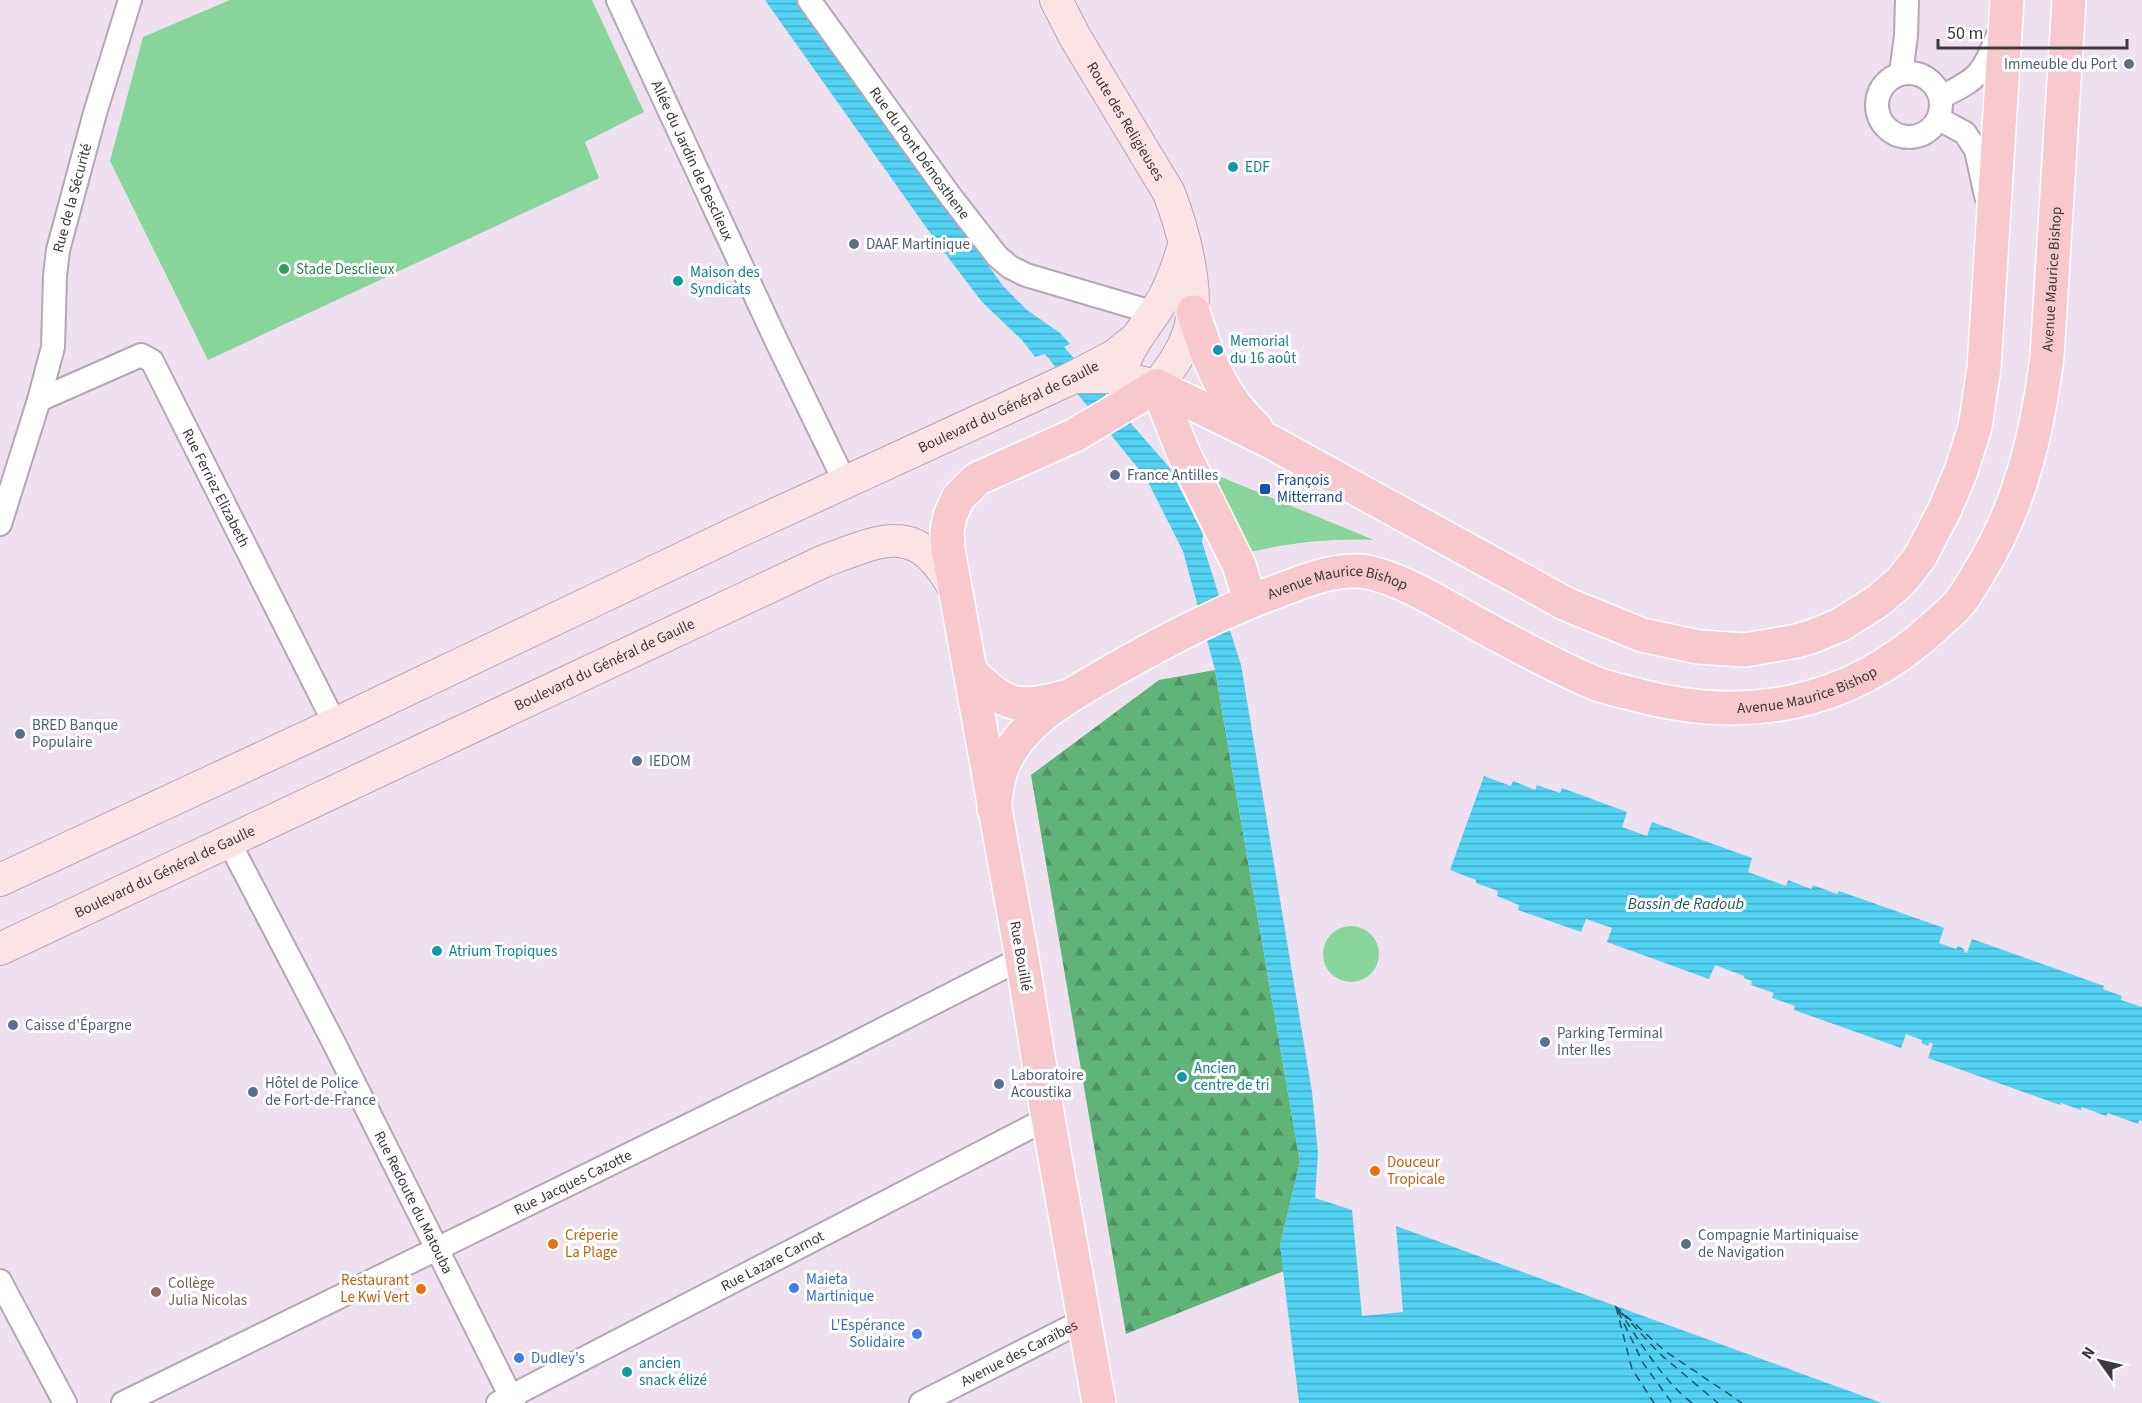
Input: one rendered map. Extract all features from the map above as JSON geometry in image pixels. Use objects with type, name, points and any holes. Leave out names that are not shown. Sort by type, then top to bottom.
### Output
[{"type":"main road","name":"Route des Religieuses","points":[[1056,0],[1075,37],[1168,193],[1175,208],[1184,245]]},
{"type":"main road","name":"Avenue Maurice Bishop","points":[[994,809],[999,777],[1007,756],[1040,718],[1067,697],[1171,638],[1250,601],[1319,576],[1340,572],[1360,571],[1378,574],[1593,683],[1656,701],[1716,709],[1758,707],[1801,701],[1856,682],[1911,648],[1959,604],[1993,551],[2020,488],[2039,414],[2047,357],[2069,0]]},
{"type":"main road","points":[[1071,378],[1118,377],[1157,386],[1271,442],[1566,604],[1642,635],[1698,647],[1745,650],[1814,636],[1840,625],[1878,601],[1901,581],[1920,557],[1945,509],[1961,471],[1975,427],[1984,368],[2007,7]]},
{"type":"main road","name":"Boulevard du Général de Gaulle","points":[[0,880],[1114,356],[1134,340],[1155,313],[1174,276],[1184,245]]},
{"type":"main road","points":[[956,592],[947,531],[956,501],[965,489],[977,479],[1075,435],[1157,386],[1181,353],[1192,324],[1193,312],[1193,290],[1184,245]]},
{"type":"main road","points":[[1193,312],[1221,385],[1236,408],[1271,442]]},
{"type":"main road","name":"Boulevard du Général de Gaulle","points":[[1103,418],[1134,340]]},
{"type":"main road","points":[[1157,386],[1182,452],[1239,565],[1250,601]]},
{"type":"main road","name":"Boulevard du Général de Gaulle","points":[[0,949],[822,562],[869,544],[886,540],[898,541],[924,550],[936,559],[956,592]]},
{"type":"main road","name":"Rue Bouillé","points":[[956,592],[1022,958],[1098,1403]]},
{"type":"main road","name":"Avenue Maurice Bishop","points":[[970,671],[987,688],[1006,701],[1033,705],[1067,697]]},
{"type":"street","name":"Rue de la Sécurité","points":[[0,524],[53,347],[58,250],[95,113],[130,0]]},
{"type":"street","name":"Allée du Jardin de Desclieux","points":[[618,0],[770,327],[845,482]]},
{"type":"street","name":"Rue du Pont Démosthene","points":[[809,0],[951,197],[997,256],[1010,267],[1026,275],[1155,313]]},
{"type":"street","points":[[1901,73],[1906,36],[1907,0]]},
{"type":"street","points":[[1993,228],[1976,150],[1965,133],[1940,108],[1937,88],[1930,80],[1912,72],[1901,73],[1884,84],[1876,103],[1877,114],[1882,124],[1890,132],[1901,137],[1923,135],[1932,128],[1940,108],[1971,82],[1986,65],[2007,7]]},
{"type":"street","name":"Rue Ferriez Elizabeth","points":[[39,400],[141,355],[152,361],[335,724]]},
{"type":"street","name":"Rue Redoute du Matouba","points":[[229,842],[438,1248],[508,1401]]},
{"type":"street","name":"Rue Jacques Cazotte","points":[[123,1403],[836,1053],[1022,958]]},
{"type":"street","name":"Rue Lazare Carnot","points":[[508,1401],[1048,1118]]},
{"type":"street","points":[[0,1281],[64,1403]]},
{"type":"street","name":"Avenue des Caraïbes","points":[[921,1403],[1084,1320]]},
{"type":"green space","name":"Stade Desclieux","points":[[230,0],[592,0],[644,112],[585,142],[599,178],[208,360],[110,161],[143,37]]},
{"type":"green space","points":[[1204,470],[1374,540],[1310,542],[1245,553]]},
{"type":"green space","points":[[1215,670],[1300,1162],[1280,1246],[1284,1271],[1126,1334],[1031,775],[1159,680]]},
{"type":"green space","points":[[1351,926],[1362,928],[1371,934],[1377,943],[1379,954],[1377,965],[1371,974],[1362,980],[1351,982],[1340,980],[1331,974],[1325,965],[1323,954],[1325,943],[1331,934],[1340,928]]},
{"type":"water","points":[[765,0],[798,0],[1003,286],[1027,310],[1060,333],[1070,344],[1064,347],[1169,467],[1203,534],[1202,542],[1241,665],[1312,1092],[1318,1153],[1315,1198],[1352,1210],[1362,1316],[1403,1312],[1396,1226],[1882,1403],[1299,1403],[1280,1246],[1300,1162],[1215,670],[1183,551],[1146,478],[1045,354],[1035,357],[1022,340],[982,302],[938,244]]},
{"type":"water","name":"Bassin de Radoub","points":[[1484,776],[1511,786],[1513,781],[1535,790],[1537,785],[1560,793],[1562,788],[1627,812],[1622,827],[1647,836],[1652,822],[1752,858],[1748,872],[1786,886],[1788,880],[1811,889],[1813,885],[1837,894],[1839,891],[1944,928],[1939,943],[1956,949],[1958,946],[1967,953],[1972,939],[2104,986],[2103,989],[2122,996],[2121,1000],[2142,1007],[2142,1121],[2139,1120],[2138,1124],[2108,1113],[2106,1116],[2082,1107],[2081,1110],[2061,1103],[2060,1105],[1928,1058],[1933,1044],[1930,1042],[1928,1046],[1921,1043],[1922,1040],[1906,1034],[1901,1048],[1794,1010],[1795,1006],[1772,998],[1774,993],[1751,985],[1752,981],[1744,976],[1715,965],[1709,979],[1607,942],[1612,928],[1586,919],[1581,932],[1518,910],[1519,905],[1497,896],[1498,891],[1450,870]]},
{"type":"ferry route","points":[[1615,1306],[1665,1351],[1742,1403]]},
{"type":"ferry route","points":[[1616,1307],[1632,1369],[1654,1403]]},
{"type":"ferry route","points":[[1618,1309],[1661,1371],[1692,1403]]},
{"type":"ferry route","points":[[1618,1311],[1643,1363],[1672,1403]]},
{"type":"ferry route","points":[[1622,1313],[1660,1354],[1718,1403]]},
{"type":"place","name":"Immeuble du Port","points":[[2129,64]]},
{"type":"place","name":"EDF","points":[[1233,167]]},
{"type":"place","name":"DAAF Martinique","points":[[854,244]]},
{"type":"place","name":"Stade Desclieux","points":[[284,269]]},
{"type":"place","name":"Maison des Syndicats","points":[[678,281]]},
{"type":"place","name":"Memorial du 16 août","points":[[1218,350]]},
{"type":"place","name":"France Antilles","points":[[1115,475]]},
{"type":"place","name":"François Mitterrand","points":[[1265,489]]},
{"type":"place","name":"BRED Banque Populaire","points":[[20,734]]},
{"type":"place","name":"IEDOM","points":[[637,761]]},
{"type":"place","name":"Atrium Tropiques","points":[[437,951]]},
{"type":"place","name":"Caisse d'Épargne","points":[[13,1025]]},
{"type":"place","name":"Parking Terminal Inter Iles","points":[[1545,1042]]},
{"type":"place","name":"Ancien centre de tri","points":[[1182,1077]]},
{"type":"place","name":"Laboratoire Acoustika","points":[[999,1084]]},
{"type":"place","name":"Hôtel de Police de Fort-de-France","points":[[253,1092]]},
{"type":"place","name":"Douceur Tropicale","points":[[1375,1171]]},
{"type":"place","name":"Créperie La Plage","points":[[553,1244]]},
{"type":"place","name":"Compagnie Martiniquaise de Navigation","points":[[1686,1244]]},
{"type":"place","name":"Maieta Martinique","points":[[794,1288]]},
{"type":"place","name":"Restaurant Le Kwi Vert","points":[[421,1289]]},
{"type":"place","name":"Collège Julia Nicolas","points":[[156,1292]]},
{"type":"place","name":"L'Espérance Solidaire","points":[[917,1334]]},
{"type":"place","name":"Dudley's","points":[[519,1358]]},
{"type":"place","name":"ancien snack élizé","points":[[627,1372]]}]
